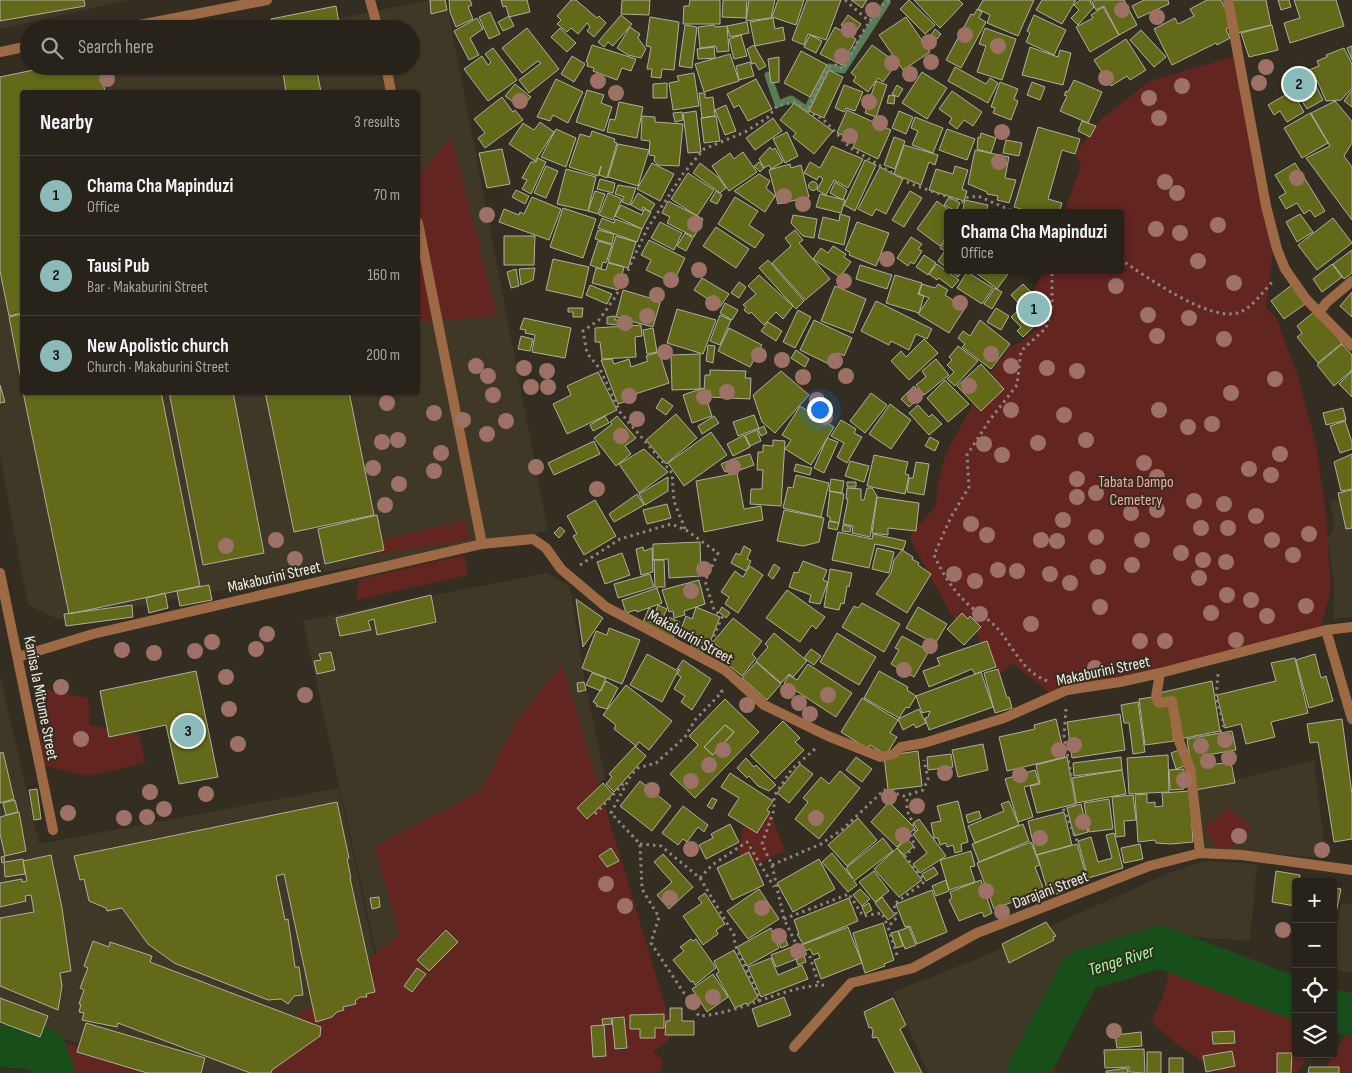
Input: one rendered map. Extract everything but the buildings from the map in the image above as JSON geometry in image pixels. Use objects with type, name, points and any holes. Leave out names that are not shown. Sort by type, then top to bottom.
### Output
[{"type":"street","points":[[165,20],[267,0]]},
{"type":"street","points":[[370,0],[376,20]]},
{"type":"street","points":[[1228,0],[1266,206],[1285,269],[1319,313],[1352,346]]},
{"type":"street","points":[[0,52],[20,48]]},
{"type":"street","points":[[388,75],[391,90]]},
{"type":"street","points":[[420,233],[482,544]]},
{"type":"street","points":[[1319,313],[1326,303],[1352,280]]},
{"type":"street","name":"Makaburini Street","points":[[18,656],[92,634],[482,544],[533,539],[546,548],[561,569],[606,608],[714,663],[725,670],[764,705],[828,736],[881,757],[894,754],[901,747],[924,743],[1004,718],[1067,690],[1120,682],[1326,630],[1352,627]]},
{"type":"street","name":"Kanisa la Mitume Street","points":[[0,573],[53,830]]},
{"type":"street","points":[[1326,630],[1352,719]]},
{"type":"street","points":[[1160,673],[1156,697],[1158,702],[1172,701],[1179,741],[1190,768],[1200,853]]},
{"type":"street","name":"Darajani Street","points":[[851,983],[913,968],[977,933],[1090,891],[1150,866],[1200,853],[1242,855],[1352,870]]},
{"type":"street","points":[[794,1046],[851,983]]},
{"type":"path","points":[[845,0],[870,22]]},
{"type":"path","points":[[807,112],[829,67],[836,65],[843,68],[870,22],[886,1],[890,0]]},
{"type":"path","points":[[686,530],[674,501],[672,473],[620,412],[600,369],[587,353],[583,331],[599,320],[616,296],[647,229],[683,174],[704,149],[745,132],[767,118],[777,106],[794,102],[807,112],[823,119],[849,147],[909,183],[962,202],[965,198],[978,196],[1008,209]]},
{"type":"path","points":[[1124,262],[1157,284],[1212,313],[1237,313],[1253,302],[1285,269]]},
{"type":"path","points":[[1052,274],[1052,306],[1046,328],[1021,351],[1017,385],[989,421],[967,455],[969,486],[951,517],[934,555],[943,576],[970,606],[997,628],[1022,663],[1034,676],[1067,690],[1064,735],[1076,804],[1063,808],[1078,843],[1090,891]]},
{"type":"path","points":[[561,569],[584,564],[620,539],[671,524],[686,530],[718,554],[705,582],[714,610],[722,617],[708,651],[714,663],[722,692],[695,720],[686,737],[656,762],[638,768],[595,814]]},
{"type":"path","points":[[1179,741],[1222,730],[1224,726],[1216,698],[1217,659]]},
{"type":"path","points":[[819,985],[809,954],[802,954],[784,919],[772,865],[762,844],[774,810],[774,796],[792,769],[828,736]]},
{"type":"path","points":[[772,865],[821,844],[843,829],[884,790],[904,796],[923,790],[928,779],[923,752],[924,743]]},
{"type":"path","points":[[632,775],[610,813],[640,844],[661,846],[700,878],[734,935],[735,945],[760,999],[756,1003]]},
{"type":"path","points":[[888,927],[897,917],[894,904],[924,883],[923,878],[905,856],[915,846],[911,836],[916,829],[907,811],[907,795]]},
{"type":"path","points":[[700,878],[712,866],[747,842],[776,888]]},
{"type":"path","points":[[640,844],[642,889],[659,917],[651,943],[699,1016],[720,1014],[775,995],[819,985],[851,983]]},
{"type":"path","points":[[784,919],[849,894],[863,916],[882,913],[896,954],[913,968]]},
{"type":"shaded area","points":[[0,0],[129,0],[40,20],[20,20],[20,25],[0,29]]},
{"type":"shaded area","points":[[429,0],[446,0],[548,531],[60,620],[28,605],[0,455],[0,86],[58,75],[420,75],[420,20],[332,20]]},
{"type":"shaded area","points":[[1352,495],[1352,617],[1333,619],[1334,585],[1328,537],[1335,526],[1330,502]]},
{"type":"shaded area","points":[[547,573],[570,587],[585,682],[605,778],[384,988],[303,621]]},
{"type":"shaded area","points":[[0,676],[39,844],[339,788],[390,1026],[295,1073],[181,1073],[68,1040],[0,1011]]},
{"type":"shaded area","points":[[1314,760],[1326,858],[1203,848],[1197,790]]},
{"type":"shaded area","points":[[1204,861],[1257,864],[1250,941],[1159,934],[1073,960],[1021,1073],[928,1073],[893,992],[985,956],[1166,874]]},
{"type":"shaded area","points":[[1341,903],[1352,904],[1352,973],[1337,971],[1337,924]]},
{"type":"green space","name":"Tabata Dampo Cemetery","points":[[1233,57],[1263,163],[1273,250],[1266,308],[1276,317],[1298,376],[1316,445],[1326,514],[1331,591],[1318,635],[1053,696],[1013,663],[1000,674],[981,648],[977,632],[960,623],[950,613],[909,537],[936,505],[938,484],[946,453],[989,375],[1011,346],[1020,343],[1038,328],[1044,319],[1031,295],[1042,274],[1124,274],[1124,209],[1065,209],[1081,165],[1075,154],[1100,120],[1150,81]]},
{"type":"green space","points":[[451,136],[497,316],[420,322],[420,174]]},
{"type":"green space","points":[[467,520],[469,540],[373,555],[375,541]]},
{"type":"green space","points":[[464,555],[468,575],[356,600],[359,579]]},
{"type":"green space","points":[[562,664],[674,1035],[653,1052],[663,1060],[660,1073],[243,1073],[242,1060],[399,935],[375,846],[481,791],[513,726]]},
{"type":"green space","points":[[43,689],[88,698],[90,725],[139,734],[145,763],[88,776],[37,764]]},
{"type":"green space","points":[[1230,808],[1252,827],[1236,845],[1219,849],[1204,829],[1210,820]]},
{"type":"green space","points":[[769,810],[785,851],[747,869],[738,852],[742,829]]},
{"type":"green space","points":[[1192,948],[1242,962],[1292,985],[1292,1058],[1307,1058],[1296,1073],[1221,1073],[1175,1043],[1151,1021],[1163,997],[1170,970]]},
{"type":"green space","points":[[1352,1025],[1352,1073],[1323,1073],[1332,1058],[1337,1058],[1337,1050]]},
{"type":"green space","points":[[61,1043],[202,1073],[44,1073],[40,1066]]},
{"type":"green space","points":[[1049,1060],[1058,1073],[1030,1073]]},
{"type":"waterway","points":[[768,75],[778,104],[791,99],[807,110],[826,71],[829,67],[843,70],[887,2]]},
{"type":"waterway","name":"Tenge River","points":[[1027,1073],[1081,971],[1161,947],[1292,997]]},
{"type":"waterway","name":"Tenge River","points":[[1337,1011],[1352,1015]]},
{"type":"waterway","points":[[0,1046],[45,1049],[54,1073]]},
{"type":"place","name":"Tausi Pub","points":[[1299,84]]},
{"type":"place","name":"Chama Cha Mapinduzi","points":[[1034,309]]},
{"type":"place","name":"New Apolistic church","points":[[188,731]]}]
